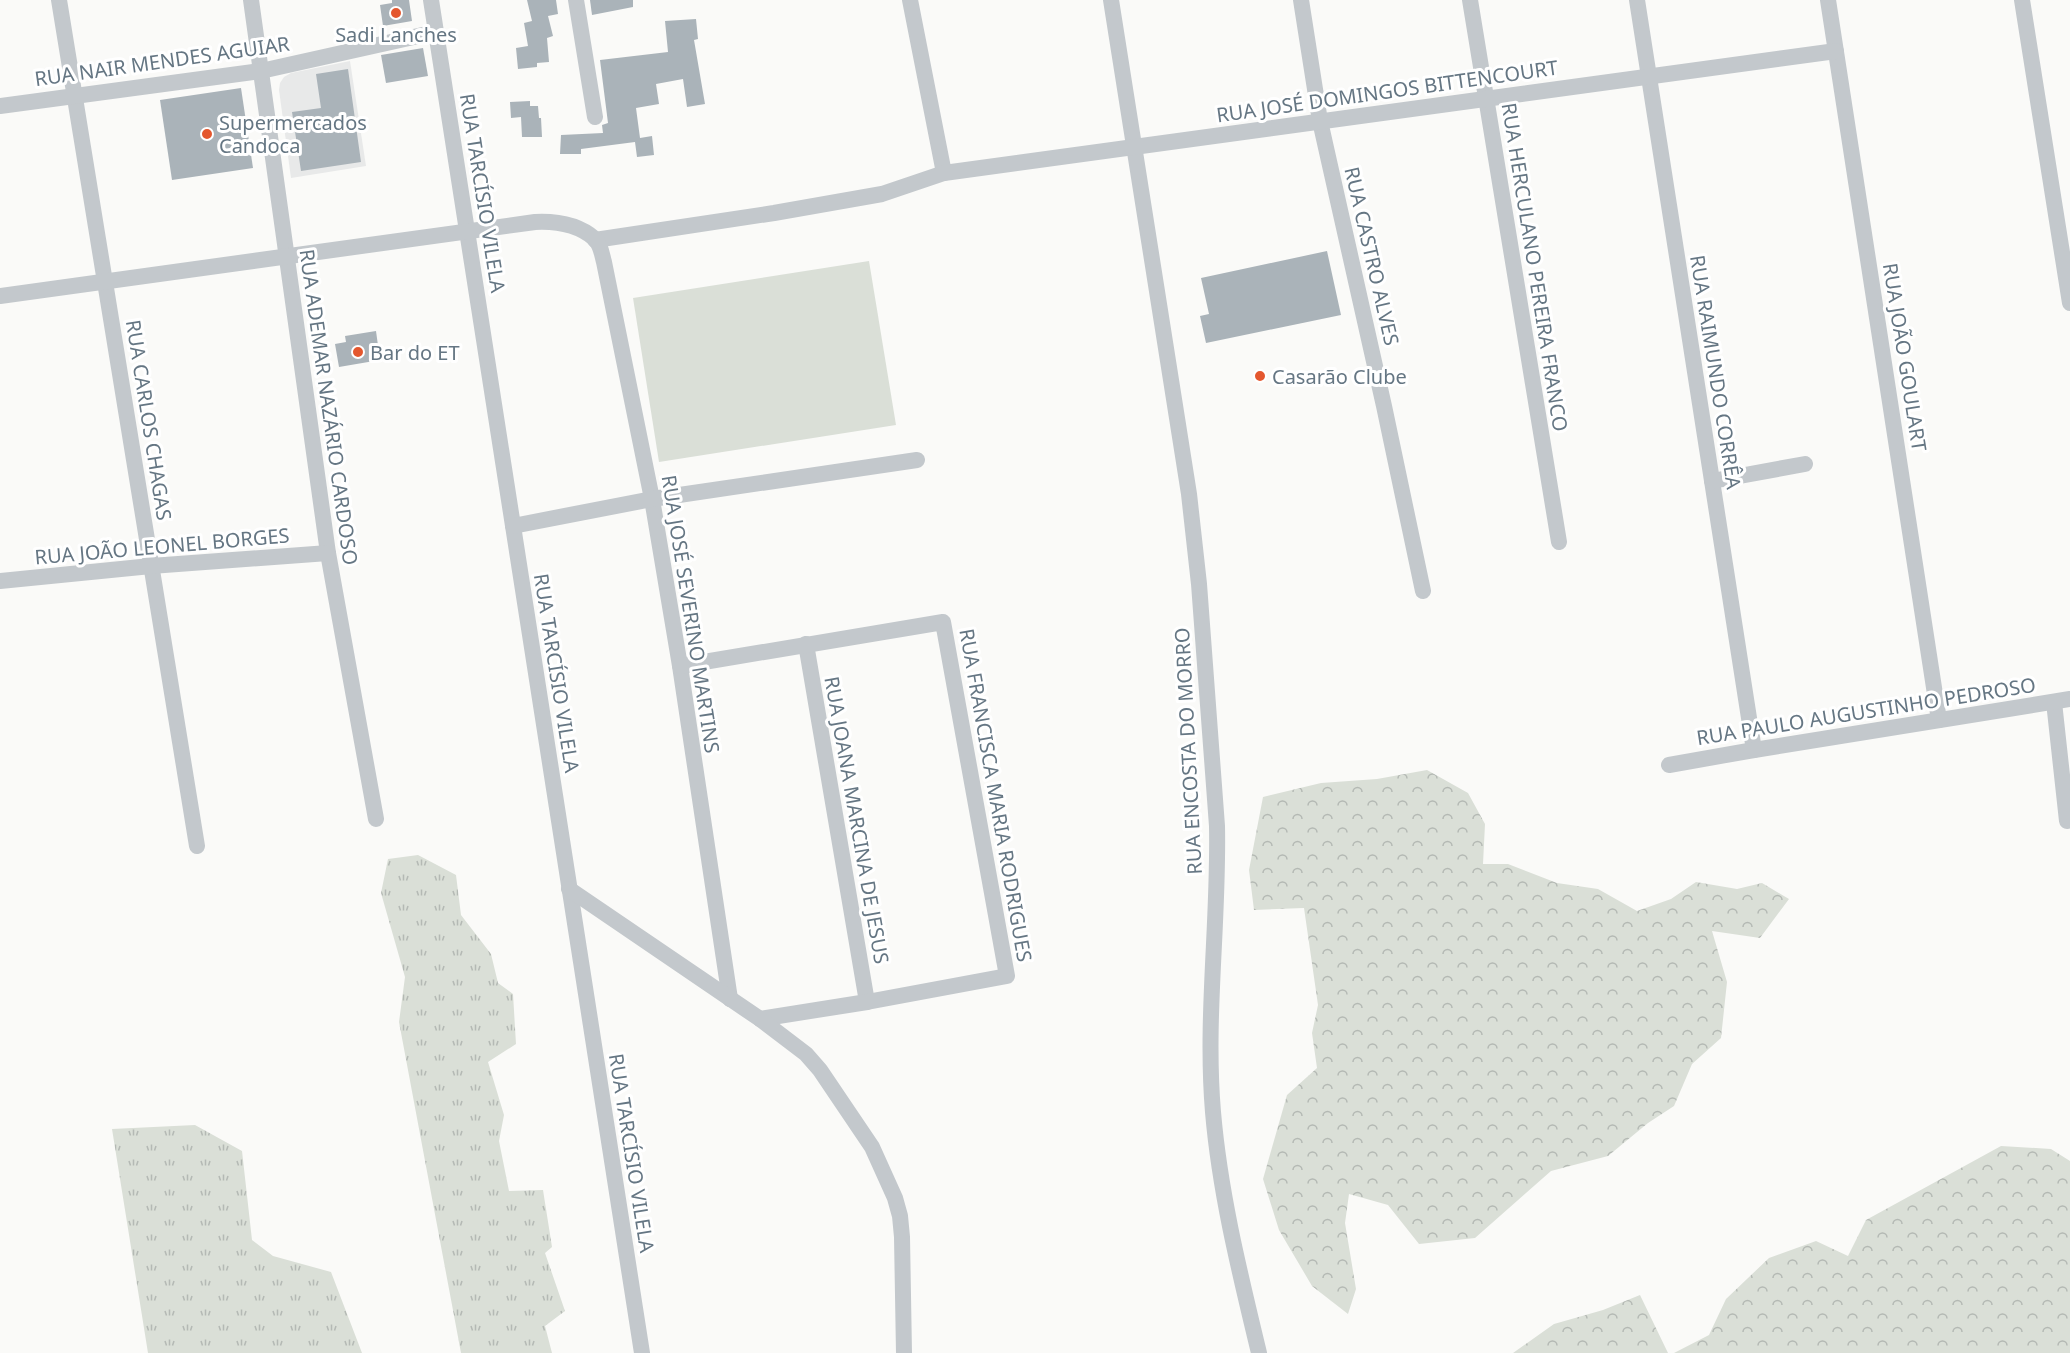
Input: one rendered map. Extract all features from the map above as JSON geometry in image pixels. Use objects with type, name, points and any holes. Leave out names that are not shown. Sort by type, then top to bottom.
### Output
[{"type":"street","name":"RUA CARLOS CHAGAS","points":[[59,0],[197,846]]},
{"type":"street","name":"RUA ADEMAR NAZÁRIO CARDOSO","points":[[251,0],[328,553],[376,819]]},
{"type":"street","name":"RUA TARCÍSIO VILELA","points":[[431,0],[642,1353]]},
{"type":"street","points":[[576,0],[595,117]]},
{"type":"street","points":[[910,0],[944,173]]},
{"type":"street","name":"RUA ENCOSTA DO MORRO","points":[[1111,0],[1179,417],[1199,584],[1217,826],[1218,864],[1211,988],[1213,1112],[1234,1251],[1260,1353]]},
{"type":"street","name":"RUA CASTRO ALVES","points":[[1301,0],[1320,121],[1423,591]]},
{"type":"street","name":"RUA HERCULANO PEREIRA FRANCO","points":[[1470,0],[1559,542]]},
{"type":"street","name":"RUA RAIMUNDO CORRÊA","points":[[1637,0],[1754,750]]},
{"type":"street","name":"RUA JOÃO GOULART","points":[[1828,0],[1939,720]]},
{"type":"street","points":[[2022,0],[2070,303]]},
{"type":"street","name":"RUA NAIR MENDES AGUIAR","points":[[0,106],[261,71],[436,32]]},
{"type":"street","name":"RUA JOSÉ DOMINGOS BITTENCOURT","points":[[595,240],[882,194],[944,173],[1836,51]]},
{"type":"street","points":[[0,296],[550,221],[570,224],[595,240]]},
{"type":"street","name":"RUA JOSÉ SEVERINO MARTINS","points":[[595,240],[604,262],[652,500],[680,666],[730,999]]},
{"type":"street","points":[[513,526],[652,500],[917,460]]},
{"type":"street","points":[[1712,481],[1805,464]]},
{"type":"street","name":"RUA JOÃO LEONEL BORGES","points":[[0,581],[151,566],[328,553]]},
{"type":"street","name":"RUA FRANCISCA MARIA RODRIGUES","points":[[806,644],[943,622],[1007,976],[867,1002]]},
{"type":"street","points":[[680,666],[806,644]]},
{"type":"street","name":"RUA JOANA MARCINA DE JESUS","points":[[806,644],[867,1002]]},
{"type":"street","points":[[2062,700],[2067,821]]},
{"type":"street","name":"RUA PAULO AUGUSTINHO PEDROSO","points":[[1670,765],[2062,700]]},
{"type":"street","points":[[569,889],[760,1018],[806,1054],[820,1070],[872,1147],[887,1177],[900,1216],[904,1353]]},
{"type":"street","points":[[760,1018],[867,1002]]},
{"type":"shaded area","points":[[350,61],[366,166],[291,178],[280,83],[291,73]]},
{"type":"green space","points":[[869,261],[896,425],[659,462],[633,298]]},
{"type":"green space","points":[[1427,770],[1468,793],[1485,824],[1483,864],[1508,864],[1557,883],[1598,889],[1637,911],[1671,899],[1696,882],[1737,889],[1762,883],[1789,899],[1760,938],[1712,931],[1727,982],[1721,1038],[1692,1064],[1674,1106],[1648,1123],[1608,1156],[1551,1171],[1475,1238],[1419,1244],[1388,1205],[1349,1194],[1345,1223],[1356,1289],[1348,1314],[1312,1286],[1279,1230],[1263,1179],[1287,1095],[1317,1068],[1312,1033],[1318,1005],[1304,908],[1254,910],[1249,870],[1263,797],[1321,783],[1377,779]]},
{"type":"green space","points":[[418,855],[456,875],[461,915],[491,954],[498,983],[513,994],[516,1044],[488,1062],[504,1115],[499,1141],[509,1191],[543,1190],[552,1247],[545,1253],[565,1311],[545,1326],[552,1353],[461,1353],[399,1022],[405,977],[381,893],[388,859]]},
{"type":"green space","points":[[195,1125],[242,1151],[252,1240],[273,1256],[331,1272],[362,1353],[148,1353],[112,1129]]},
{"type":"green space","points":[[2001,1146],[2051,1149],[2070,1161],[2070,1353],[1674,1353],[1709,1335],[1726,1299],[1769,1258],[1816,1241],[1848,1256],[1866,1220]]},
{"type":"green space","points":[[1640,1295],[1668,1353],[1513,1353],[1554,1324],[1603,1310]]},
{"type":"building","name":"Sadi Lanches","points":[[392,0],[409,0],[412,21],[383,26],[380,5],[392,3]]},
{"type":"building","points":[[527,0],[556,0],[558,14],[548,16],[553,36],[547,38],[549,62],[537,63],[537,67],[518,69],[516,48],[528,46],[524,23],[532,21]]},
{"type":"building","points":[[590,0],[633,0],[633,7],[592,15]]},
{"type":"building","points":[[696,19],[698,39],[694,40],[705,104],[687,107],[683,79],[656,84],[659,104],[636,108],[640,138],[652,136],[654,155],[637,157],[635,142],[581,149],[581,154],[560,154],[561,135],[603,133],[602,125],[608,123],[600,60],[668,52],[665,21]]},
{"type":"building","points":[[423,48],[428,76],[386,83],[381,55]]},
{"type":"building","points":[[348,69],[361,162],[301,171],[292,112],[321,108],[316,74]]},
{"type":"building","name":"Supermercados Candoca","points":[[241,88],[253,168],[172,180],[160,100]]},
{"type":"building","points":[[530,101],[530,106],[538,106],[542,137],[522,137],[521,117],[511,118],[510,102]]},
{"type":"building","points":[[1327,251],[1341,315],[1206,343],[1200,316],[1209,314],[1201,278]]},
{"type":"building","name":"Bar do ET","points":[[376,331],[380,360],[339,367],[335,344],[346,342],[345,336]]},
{"type":"place","name":"Sadi Lanches","points":[[396,13]]},
{"type":"place","name":"Supermercados Candoca","points":[[207,134]]},
{"type":"place","name":"Bar do ET","points":[[358,352]]},
{"type":"place","name":"Casarão Clube","points":[[1260,376]]}]
